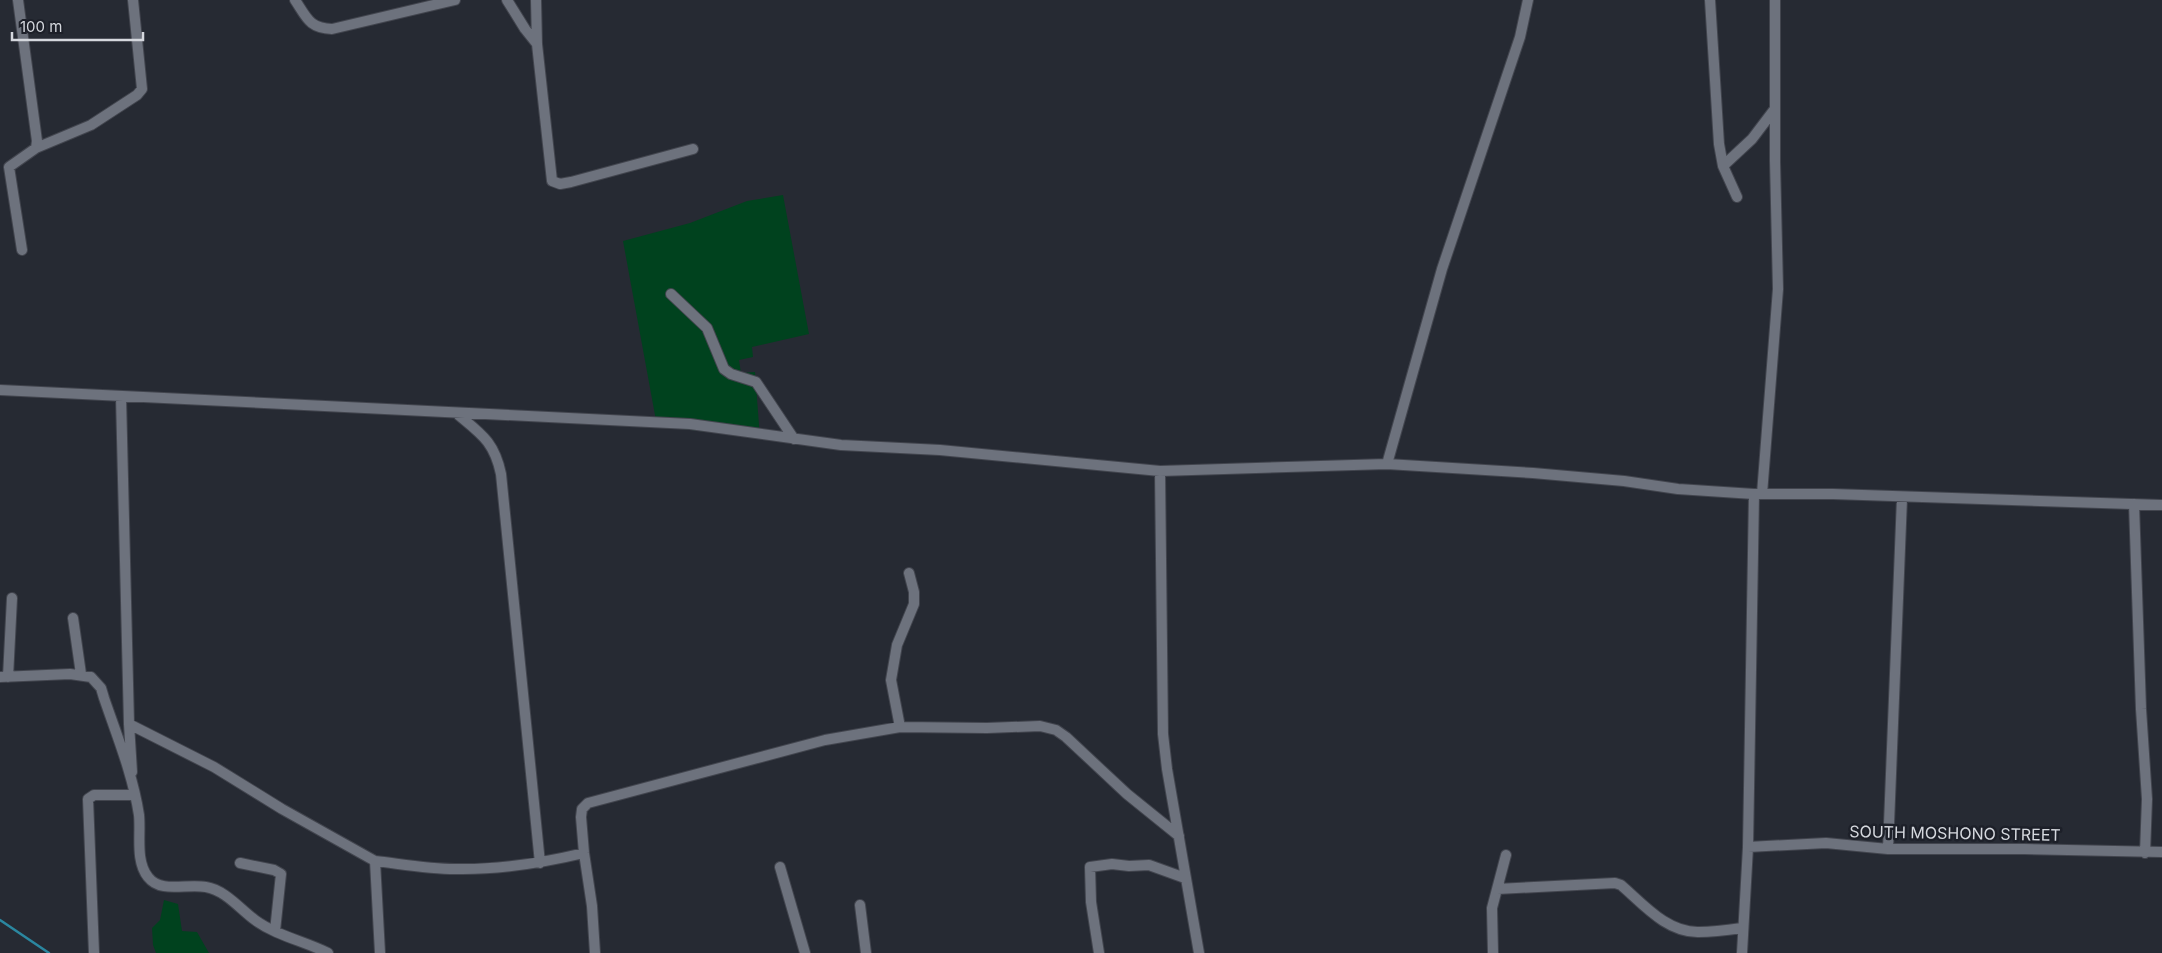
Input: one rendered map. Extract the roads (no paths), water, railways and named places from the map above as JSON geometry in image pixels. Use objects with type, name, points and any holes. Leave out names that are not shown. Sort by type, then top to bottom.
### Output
[{"type":"street","points":[[18,0],[37,141],[36,148]]},
{"type":"street","points":[[0,170],[36,148],[91,125],[137,95],[142,89],[133,0]]},
{"type":"street","points":[[295,0],[310,23],[323,29],[332,29],[454,0]]},
{"type":"street","points":[[507,0],[525,30],[537,44]]},
{"type":"street","points":[[536,0],[537,44],[552,181],[556,183],[571,182],[694,149]]},
{"type":"street","points":[[1387,464],[1442,269],[1520,37],[1528,0]]},
{"type":"street","points":[[1710,0],[1714,90],[1719,144],[1723,166],[1738,197]]},
{"type":"street","points":[[1742,953],[1748,847],[1758,494],[1778,288],[1774,110],[1775,0]]},
{"type":"street","points":[[1723,166],[1752,140],[1774,110]]},
{"type":"street","points":[[10,164],[8,170],[22,250]]},
{"type":"street","points":[[671,294],[706,328],[724,369],[730,374],[756,382],[794,439]]},
{"type":"street","points":[[0,390],[690,424],[841,446],[940,450],[1160,471],[1387,464],[1533,473],[1624,481],[1678,489],[1758,494],[2162,505]]},
{"type":"street","points":[[121,397],[129,724],[134,793]]},
{"type":"street","points":[[456,413],[484,436],[493,448],[501,474],[540,863]]},
{"type":"street","points":[[1160,471],[1163,734],[1185,878],[1199,953]]},
{"type":"street","points":[[1888,849],[1902,498]]},
{"type":"street","points":[[2134,504],[2141,709],[2147,799],[2145,853]]},
{"type":"street","points":[[900,726],[891,680],[897,645],[914,604],[914,592],[909,573]]},
{"type":"street","points":[[12,598],[4,677],[81,674],[91,677],[100,688],[134,793],[139,816],[140,858],[143,871],[149,879],[156,884],[205,886],[217,890],[257,921],[275,931],[328,953]]},
{"type":"street","points":[[73,618],[81,674]]},
{"type":"street","points":[[129,724],[214,767],[282,809],[375,861],[453,869],[481,869],[540,863],[584,854]]},
{"type":"street","points":[[595,953],[592,906],[584,854],[581,817],[582,809],[588,803],[825,740],[900,726],[988,728],[1040,726],[1056,730],[1127,794],[1179,836]]},
{"type":"street","points":[[94,953],[88,799],[94,795],[134,793]]},
{"type":"street","name":"SOUTH MOSHONO STREET","points":[[1748,847],[1826,844],[1888,849],[2162,852]]},
{"type":"street","points":[[1492,953],[1491,918],[1506,855]]},
{"type":"street","points":[[375,861],[380,953]]},
{"type":"street","points":[[240,863],[274,870],[281,874],[275,931]]},
{"type":"street","points":[[1099,953],[1091,902],[1090,867],[1112,864],[1129,866],[1149,865],[1185,878]]},
{"type":"street","points":[[780,868],[805,953]]},
{"type":"street","points":[[1497,889],[1615,883],[1621,885],[1661,920],[1674,927],[1698,932],[1742,928]]},
{"type":"street","points":[[860,905],[866,953]]},
{"type":"waterway","points":[[0,920],[49,953]]}]
